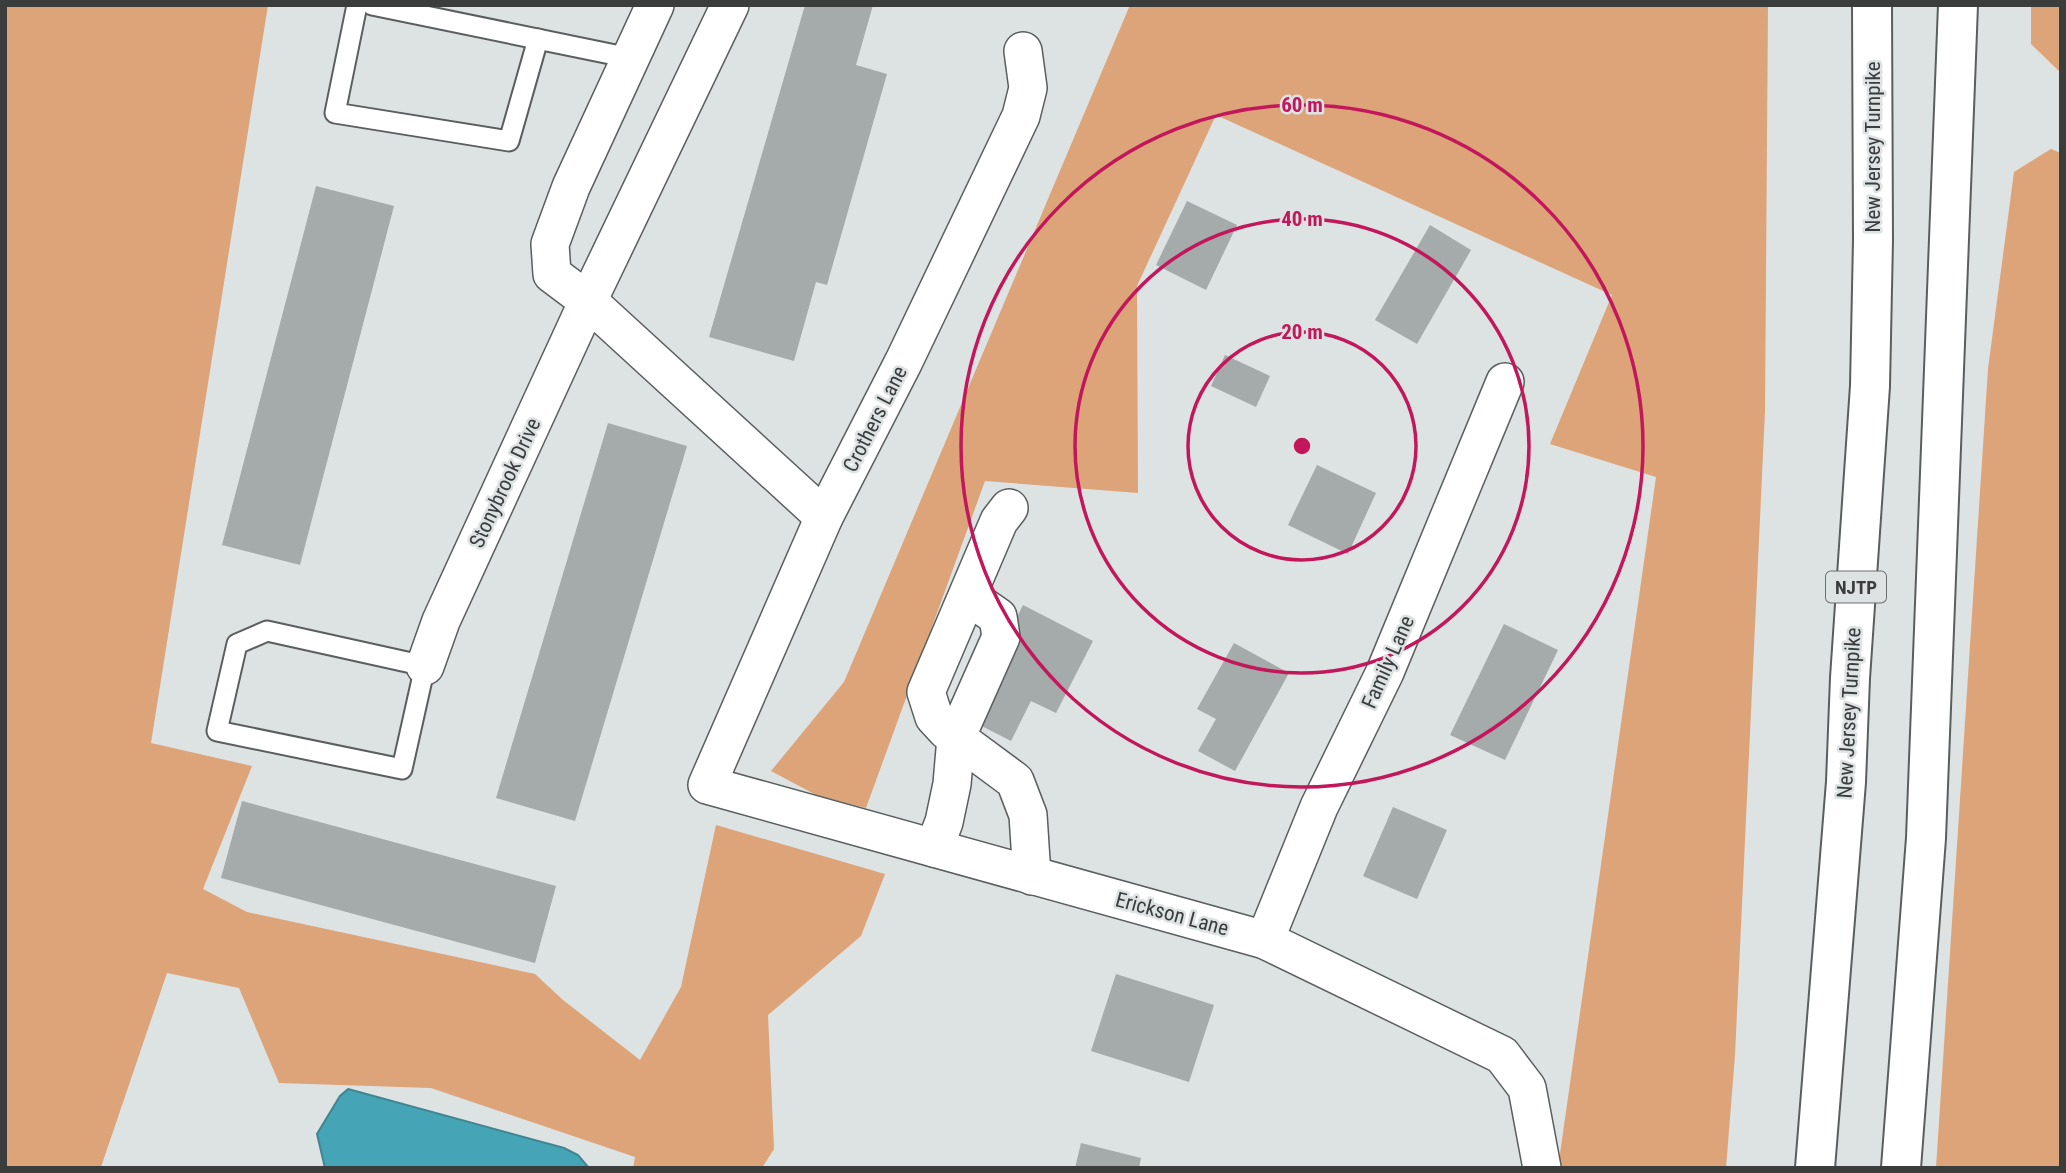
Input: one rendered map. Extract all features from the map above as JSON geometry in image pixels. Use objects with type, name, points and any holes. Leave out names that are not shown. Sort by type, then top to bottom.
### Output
[{"type":"highway","name":"New Jersey Turnpike","points":[[1815,1168],[1846,782],[1853,626],[1870,386],[1873,240],[1872,5]]},
{"type":"highway","points":[[1901,1168],[1926,838],[1958,5]]},
{"type":"street","points":[[655,5],[571,187],[550,244],[552,274],[588,301],[824,517]]},
{"type":"street","name":"Stonybrook Drive","points":[[425,666],[441,621],[588,301],[730,5]]},
{"type":"street","name":"Crothers Lane","points":[[707,785],[824,517],[904,361],[1021,116],[1028,88],[1023,51]]},
{"type":"street","name":"Family Lane","points":[[1265,940],[1320,807],[1385,672],[1505,382]]},
{"type":"street","points":[[934,849],[944,822],[952,784],[956,738],[1001,637],[998,617],[968,596],[999,521],[1009,508]]},
{"type":"street","points":[[956,738],[1015,781],[1028,816],[1032,876]]},
{"type":"street","name":"Erickson Lane","points":[[707,785],[1265,940],[1502,1055],[1527,1088],[1542,1168]]},
{"type":"lane","points":[[357,5],[335,113],[509,141],[538,39]]},
{"type":"lane","points":[[372,5],[631,58]]},
{"type":"lane","points":[[267,631],[425,666],[402,769],[217,731],[237,644],[267,631]]},
{"type":"shaded area","points":[[5,5],[268,5],[151,743],[252,766],[203,889],[247,912],[535,974],[563,1000],[640,1060],[681,987],[716,825],[885,874],[861,936],[768,1015],[774,1149],[762,1168],[633,1168],[635,1157],[431,1088],[279,1083],[239,988],[167,973],[101,1167],[5,1168]]},
{"type":"shaded area","points":[[1130,5],[1768,5],[1765,411],[1735,1055],[1726,1168],[1558,1168],[1656,477],[1550,444],[1612,295],[1216,115],[1137,286],[1138,493],[985,481],[866,808],[818,796],[771,771],[844,682]]},
{"type":"shaded area","points":[[2031,5],[2061,5],[2061,73],[2031,44]]},
{"type":"shaded area","points":[[2051,149],[2061,153],[2061,1168],[1936,1168],[1988,369],[2014,172]]},
{"type":"water","points":[[348,1089],[564,1148],[578,1155],[589,1168],[325,1168],[317,1134],[340,1096]]},
{"type":"building","points":[[805,5],[873,5],[856,65],[887,74],[827,285],[816,282],[794,361],[709,337]]},
{"type":"building","points":[[316,186],[394,206],[300,565],[222,545]]},
{"type":"building","points":[[1187,201],[1237,225],[1206,290],[1156,265]]},
{"type":"building","points":[[1430,225],[1471,250],[1417,344],[1375,320]]},
{"type":"building","points":[[1225,355],[1270,376],[1256,407],[1211,386]]},
{"type":"building","points":[[608,423],[687,446],[575,821],[496,798]]},
{"type":"building","points":[[1317,465],[1376,493],[1348,554],[1288,525]]},
{"type":"building","points":[[1023,605],[1093,641],[1056,713],[1031,701],[1011,741],[966,718]]},
{"type":"building","points":[[1504,624],[1558,650],[1505,760],[1450,735]]},
{"type":"building","points":[[1234,643],[1289,673],[1235,771],[1198,751],[1216,719],[1197,709]]},
{"type":"building","points":[[242,801],[556,886],[535,963],[221,878]]},
{"type":"building","points":[[1393,807],[1447,830],[1417,899],[1363,876]]},
{"type":"building","points":[[1116,974],[1214,1005],[1189,1082],[1091,1051]]},
{"type":"building","points":[[1081,1143],[1141,1158],[1139,1168],[1075,1168]]}]
